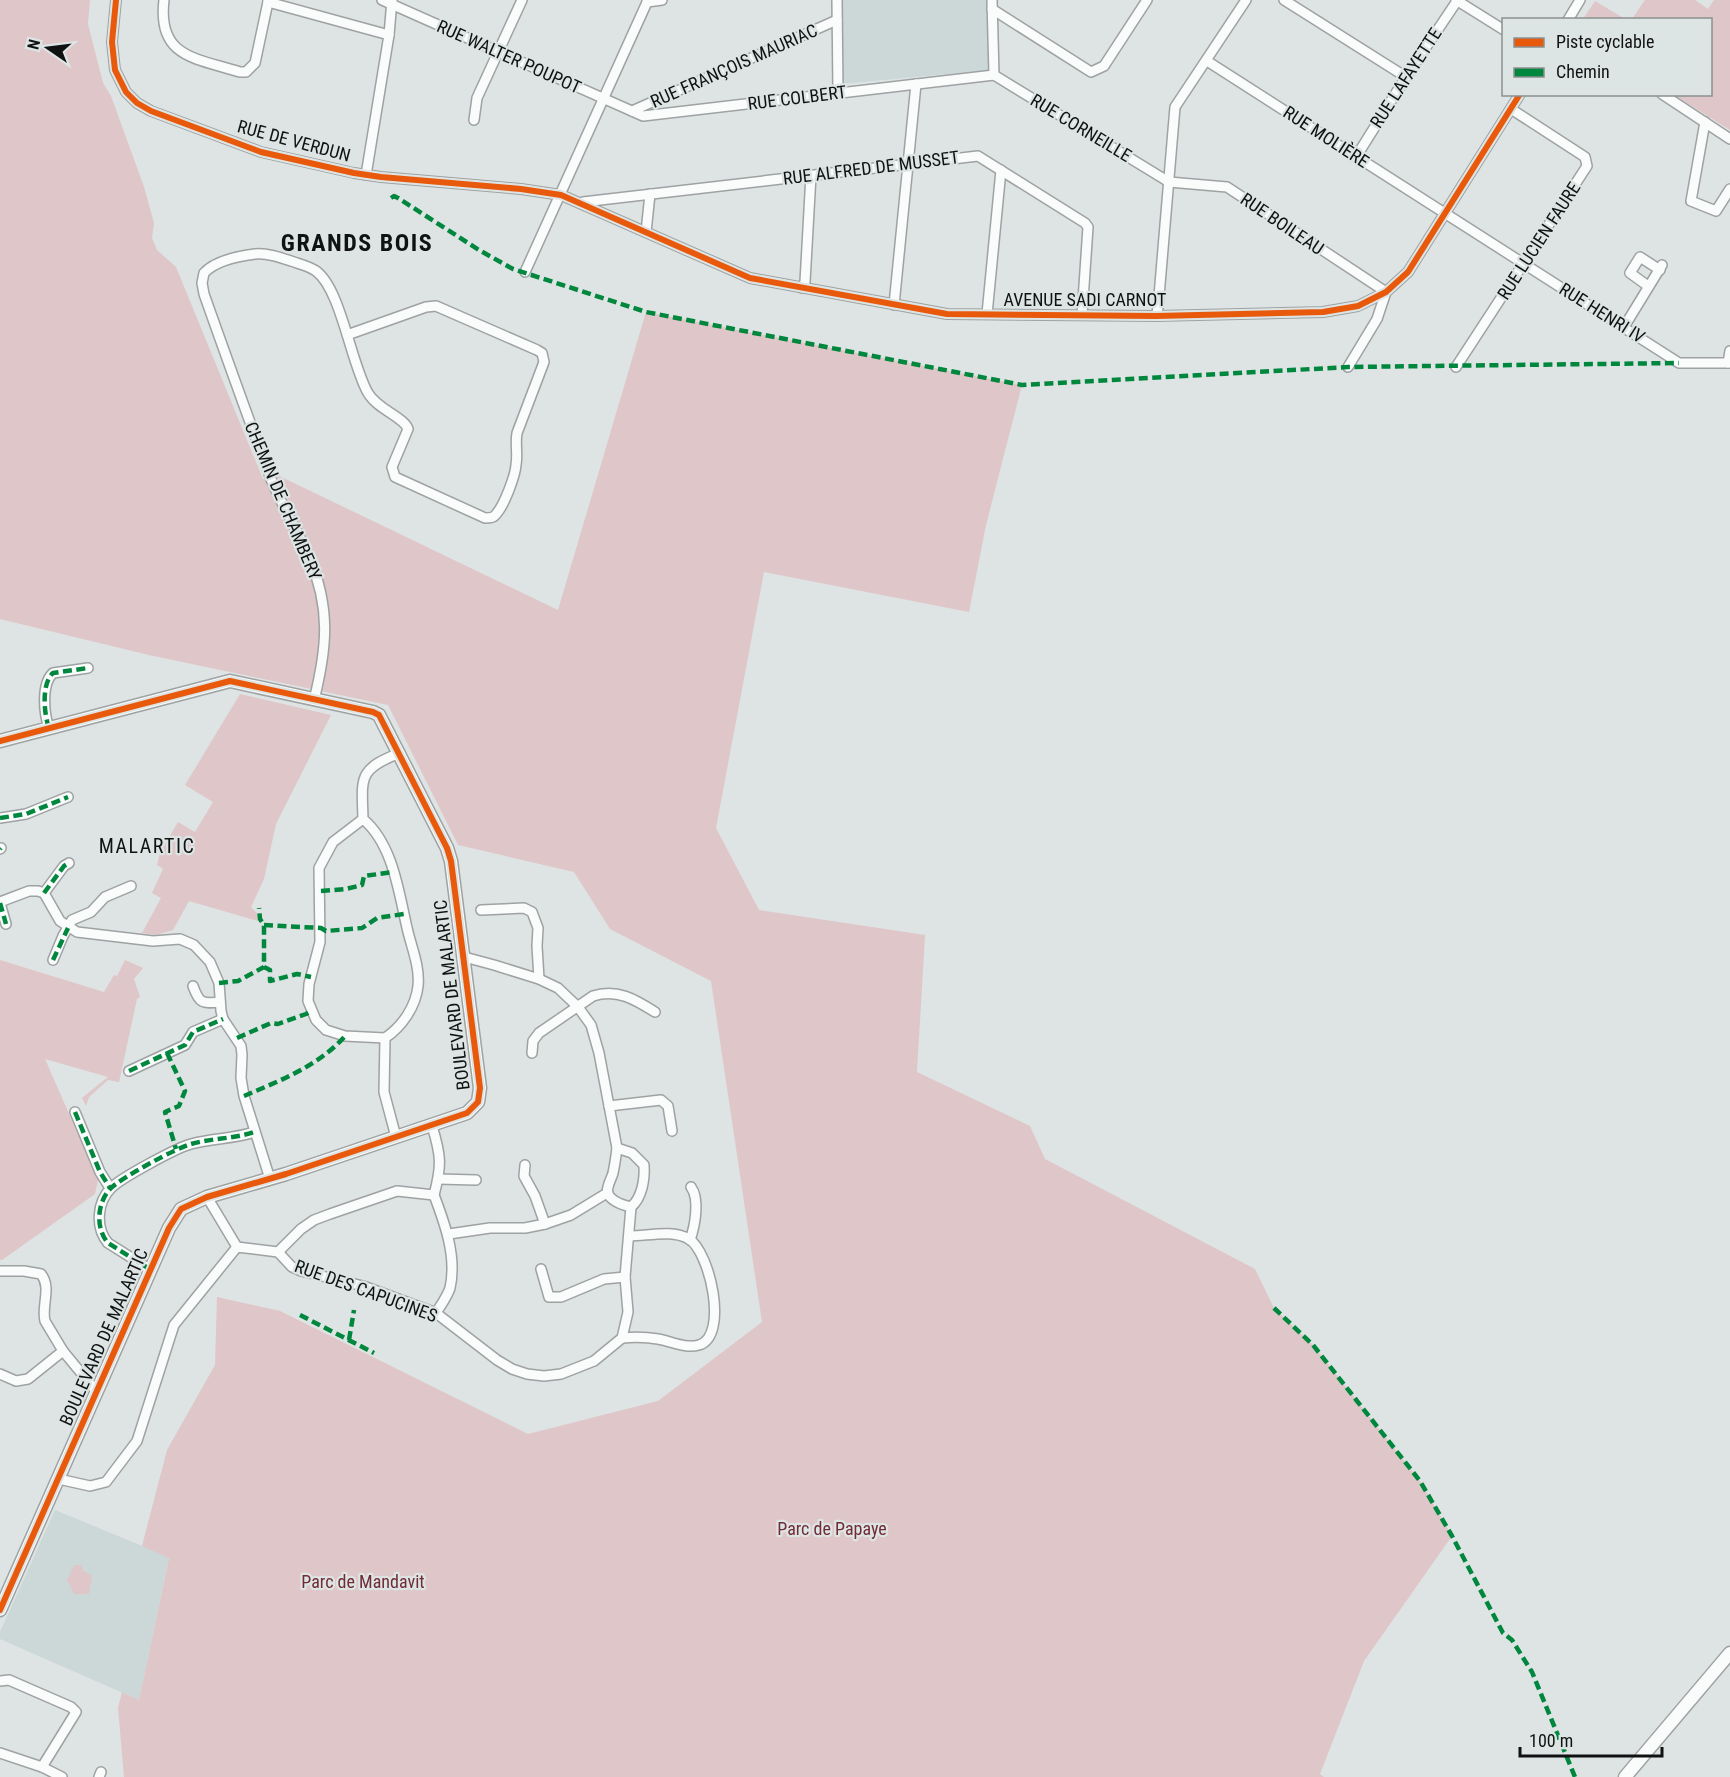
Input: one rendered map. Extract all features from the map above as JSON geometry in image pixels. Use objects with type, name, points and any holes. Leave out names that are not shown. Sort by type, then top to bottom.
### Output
[{"type":"street","name":"RUE DE VERDUN","points":[[116,0],[112,42],[115,70],[126,92],[137,103],[166,117],[261,152],[366,175],[521,189],[561,195]]},
{"type":"street","points":[[164,0],[163,24],[166,35],[173,46],[187,55],[240,72],[246,72],[255,63],[268,1],[389,35]]},
{"type":"street","name":"RUE WALTER POUPOT","points":[[382,0],[392,2],[603,99]]},
{"type":"street","points":[[474,120],[477,98],[522,0]]},
{"type":"street","points":[[525,272],[647,1],[662,0]]},
{"type":"street","points":[[837,0],[838,93]]},
{"type":"street","points":[[992,5],[1091,72],[1104,66],[1147,0]]},
{"type":"street","points":[[1156,315],[1175,107],[1246,0]]},
{"type":"street","points":[[1284,0],[1406,77]]},
{"type":"street","points":[[1457,0],[1502,29]]},
{"type":"street","name":"RUE LAFAYETTE","points":[[1356,157],[1457,0]]},
{"type":"street","points":[[1569,18],[1580,0]]},
{"type":"street","points":[[366,175],[389,35],[392,2]]},
{"type":"street","points":[[992,5],[994,75]]},
{"type":"street","name":"RUE FRANÇOIS MAURIAC","points":[[632,111],[837,20]]},
{"type":"street","name":"RUE MOLIÈRE","points":[[1207,61],[1525,264]]},
{"type":"street","name":"RUE COLBERT","points":[[603,99],[643,116],[994,75]]},
{"type":"street","name":"RUE CORNEILLE","points":[[994,75],[1169,182]]},
{"type":"street","points":[[894,305],[916,84]]},
{"type":"street","name":"AVENUE SADI CARNOT","points":[[561,195],[750,278],[947,314],[1156,315],[1323,312],[1358,306],[1386,292],[1408,272],[1519,96]]},
{"type":"street","points":[[1665,96],[1730,139]]},
{"type":"street","name":"RUE LUCIEN FAURE","points":[[1456,367],[1585,171],[1587,162],[1585,157],[1511,110]]},
{"type":"street","points":[[1705,122],[1691,201],[1716,211],[1730,189]]},
{"type":"street","name":"RUE ALFRED DE MUSSET","points":[[580,202],[978,156],[1088,227],[1082,315]]},
{"type":"street","points":[[987,314],[1001,170]]},
{"type":"street","points":[[802,288],[805,282],[811,175]]},
{"type":"street","name":"RUE BOILEAU","points":[[1169,182],[1227,187],[1386,292]]},
{"type":"street","points":[[646,232],[650,194]]},
{"type":"street","name":"CHEMIN DE CHAMBERY","points":[[314,700],[326,636],[320,590],[312,564],[273,482],[257,441],[204,294],[202,283],[204,273],[215,265],[260,254],[315,270],[326,281],[347,335]]},
{"type":"street","points":[[1624,327],[1661,267],[1640,257],[1630,273],[1648,286]]},
{"type":"street","name":"RUE HENRI IV","points":[[1525,264],[1679,363],[1729,363]]},
{"type":"street","points":[[1348,368],[1377,319],[1386,292]]},
{"type":"street","points":[[436,306],[542,353],[544,362],[517,432],[515,472],[495,516],[485,518],[394,477],[392,467],[408,429],[404,421],[388,414],[370,396],[347,335],[426,307],[436,306]]},
{"type":"street","points":[[1729,363],[1730,351]]},
{"type":"street","points":[[49,728],[46,696],[50,675],[88,668]]},
{"type":"street","name":"BOULEVARD DE MALARTIC","points":[[0,741],[230,681],[379,715],[449,854],[480,1088],[478,1102],[467,1113],[270,1179],[207,1197],[181,1209],[174,1218],[0,1610]]},
{"type":"street","points":[[363,819],[361,786],[366,774],[378,762],[400,753]]},
{"type":"street","points":[[0,818],[26,814],[68,797]]},
{"type":"street","points":[[363,819],[370,824],[391,862],[418,978],[413,1005],[394,1032],[385,1038],[345,1036],[326,1030],[316,1020],[308,1001],[309,984],[320,942],[319,867],[333,842],[363,819]]},
{"type":"street","points":[[44,893],[64,866],[69,863]]},
{"type":"street","points":[[53,960],[72,920],[91,912],[105,897],[131,886]]},
{"type":"street","points":[[6,924],[0,903],[29,891],[38,891],[44,893],[54,914],[68,928],[76,932],[160,941],[180,939],[194,945],[215,970],[219,983],[223,1019],[241,1046],[243,1055],[241,1078],[244,1096],[270,1179]]},
{"type":"street","points":[[481,910],[524,908],[532,912],[538,928],[539,979]]},
{"type":"street","points":[[462,958],[539,979],[558,988],[578,1007],[591,1025],[599,1053],[617,1148],[607,1193],[623,1205],[632,1207]]},
{"type":"street","points":[[193,986],[200,1001],[220,1002]]},
{"type":"street","points":[[532,1053],[532,1041],[539,1033],[593,996],[602,993],[628,995],[655,1012]]},
{"type":"street","points":[[129,1071],[185,1045],[193,1032],[223,1019]]},
{"type":"street","points":[[385,1038],[384,1092],[396,1137]]},
{"type":"street","points":[[609,1106],[662,1100],[668,1106],[672,1131]]},
{"type":"street","points":[[75,1112],[100,1172],[110,1188]]},
{"type":"street","points":[[432,1126],[440,1156],[434,1195],[449,1234],[450,1288],[436,1313]]},
{"type":"street","points":[[151,1270],[104,1238],[99,1218],[102,1202],[110,1188],[176,1149],[254,1132]]},
{"type":"street","points":[[617,1148],[632,1153],[644,1166],[642,1188],[638,1200],[632,1207],[625,1277],[628,1312],[622,1338],[660,1339],[686,1346],[701,1345],[707,1340],[713,1327],[714,1303],[705,1262],[690,1240],[682,1236],[663,1234],[630,1236]]},
{"type":"street","points":[[525,1165],[527,1184],[535,1196],[545,1224]]},
{"type":"street","points":[[438,1179],[476,1179]]},
{"type":"street","points":[[690,1240],[693,1232],[695,1199],[695,1193],[691,1187]]},
{"type":"street","points":[[237,1247],[278,1252],[300,1229],[330,1214],[397,1191],[434,1195]]},
{"type":"street","points":[[449,1234],[490,1228],[525,1228],[545,1224],[571,1215],[607,1193]]},
{"type":"street","points":[[207,1197],[237,1247]]},
{"type":"street","points":[[58,1477],[90,1486],[106,1482],[137,1441],[174,1325],[237,1247]]},
{"type":"street","name":"RUE DES CAPUCINES","points":[[278,1252],[292,1267],[302,1271],[358,1284],[436,1313],[497,1360],[512,1369],[527,1374],[544,1376],[574,1370],[594,1361],[622,1338]]},
{"type":"street","points":[[541,1269],[549,1297],[561,1296],[604,1279],[625,1277]]},
{"type":"street","points":[[0,1271],[41,1274],[46,1284],[45,1321],[63,1351],[96,1391]]},
{"type":"street","points":[[0,1374],[16,1381],[28,1379],[63,1351]]},
{"type":"street","points":[[1625,1777],[1730,1653]]},
{"type":"street","points":[[0,1681],[9,1680],[71,1707],[76,1712],[42,1767]]},
{"type":"street","points":[[0,1753],[42,1767],[62,1777]]},
{"type":"shaded area","points":[[842,0],[986,0],[989,70],[842,84]]},
{"type":"shaded area","points":[[55,1510],[169,1557],[139,1700],[0,1639],[0,1632]]},
{"type":"green space","name":"Parc de Papaye","points":[[0,0],[90,0],[88,24],[103,83],[111,96],[144,187],[154,223],[152,238],[157,250],[176,267],[263,479],[271,472],[558,610],[646,312],[1022,385],[986,525],[969,612],[764,572],[716,828],[759,910],[925,935],[917,1072],[1030,1126],[1045,1159],[1255,1269],[1274,1308],[1313,1345],[1420,1481],[1452,1536],[1364,1661],[1320,1774],[1324,1777],[124,1777],[118,1708],[122,1692],[139,1700],[169,1558],[142,1546],[167,1450],[215,1365],[217,1297],[280,1311],[528,1434],[658,1401],[762,1322],[711,981],[610,929],[574,872],[458,845],[388,705],[149,655],[0,619]]},
{"type":"green space","points":[[1645,0],[1695,0],[1708,9],[1714,0],[1730,0],[1730,130],[1676,96],[1712,96],[1712,18],[1633,18]]},
{"type":"green space","points":[[1595,1],[1623,18],[1584,18]]},
{"type":"green space","points":[[240,694],[331,715],[276,824],[264,879],[251,907],[257,913],[258,921],[189,901],[173,930],[156,935],[142,933],[161,898],[152,893],[163,869],[157,865],[160,853],[178,822],[195,832],[213,802],[185,785]]},
{"type":"green space","points":[[0,960],[104,992],[114,975],[117,976],[125,960],[143,968],[134,979],[140,997],[137,999],[119,1082],[108,1080],[89,1097],[86,1106],[82,1098],[108,1077],[45,1059],[98,1180],[95,1194],[2,1260],[0,1260]]},
{"type":"green space","points":[[74,1565],[82,1565],[83,1571],[92,1575],[89,1594],[74,1594],[67,1580]]},
{"type":"marked path","points":[[391,198],[394,196],[398,198],[513,269],[646,312],[1022,385],[1348,367],[1679,363]]},
{"type":"marked path","points":[[49,728],[45,699],[49,678],[53,673],[88,668]]},
{"type":"marked path","points":[[0,818],[26,814],[68,797]]},
{"type":"marked path","points":[[44,893],[64,866],[69,863]]},
{"type":"marked path","points":[[321,891],[362,885],[364,876],[394,872]]},
{"type":"marked path","points":[[0,903],[6,924]]},
{"type":"marked path","points":[[219,983],[238,981],[264,967],[264,925],[260,919],[259,908]]},
{"type":"marked path","points":[[264,925],[321,928],[326,931],[362,928],[377,918],[404,914]]},
{"type":"marked path","points":[[53,960],[68,928]]},
{"type":"marked path","points":[[264,967],[270,970],[270,981],[297,974],[311,977]]},
{"type":"marked path","points":[[237,1038],[271,1023],[278,1024],[311,1011]]},
{"type":"marked path","points":[[129,1071],[185,1045],[193,1032],[223,1019]]},
{"type":"marked path","points":[[244,1096],[311,1064],[335,1047],[345,1036]]},
{"type":"marked path","points":[[167,1053],[185,1091],[179,1106],[165,1112],[176,1149]]},
{"type":"marked path","points":[[75,1112],[100,1172],[110,1188]]},
{"type":"marked path","points":[[151,1270],[108,1243],[104,1237],[99,1215],[106,1194],[126,1177],[184,1147],[254,1132]]},
{"type":"marked path","points":[[1274,1308],[1313,1345],[1420,1481],[1503,1633],[1512,1640],[1532,1672],[1575,1777]]},
{"type":"marked path","points":[[349,1340],[354,1310]]},
{"type":"marked path","points":[[300,1315],[374,1353]]},
{"type":"cycle path","points":[[116,0],[112,42],[115,70],[126,92],[137,103],[151,111],[261,152],[354,173],[561,195],[750,278],[947,314],[1156,316],[1323,312],[1358,306],[1386,292],[1408,272],[1519,96]]},
{"type":"cycle path","points":[[0,741],[230,681],[379,715],[447,848],[451,861],[480,1088],[478,1102],[467,1113],[286,1174],[207,1197],[181,1209],[169,1228],[0,1610]]},
{"type":"district","name":"GRANDS BOIS","points":[[357,243]]},
{"type":"district","name":"MALARTIC","points":[[147,846]]},
{"type":"park label","name":"Parc de Mandavit","points":[[363,1582]]}]
